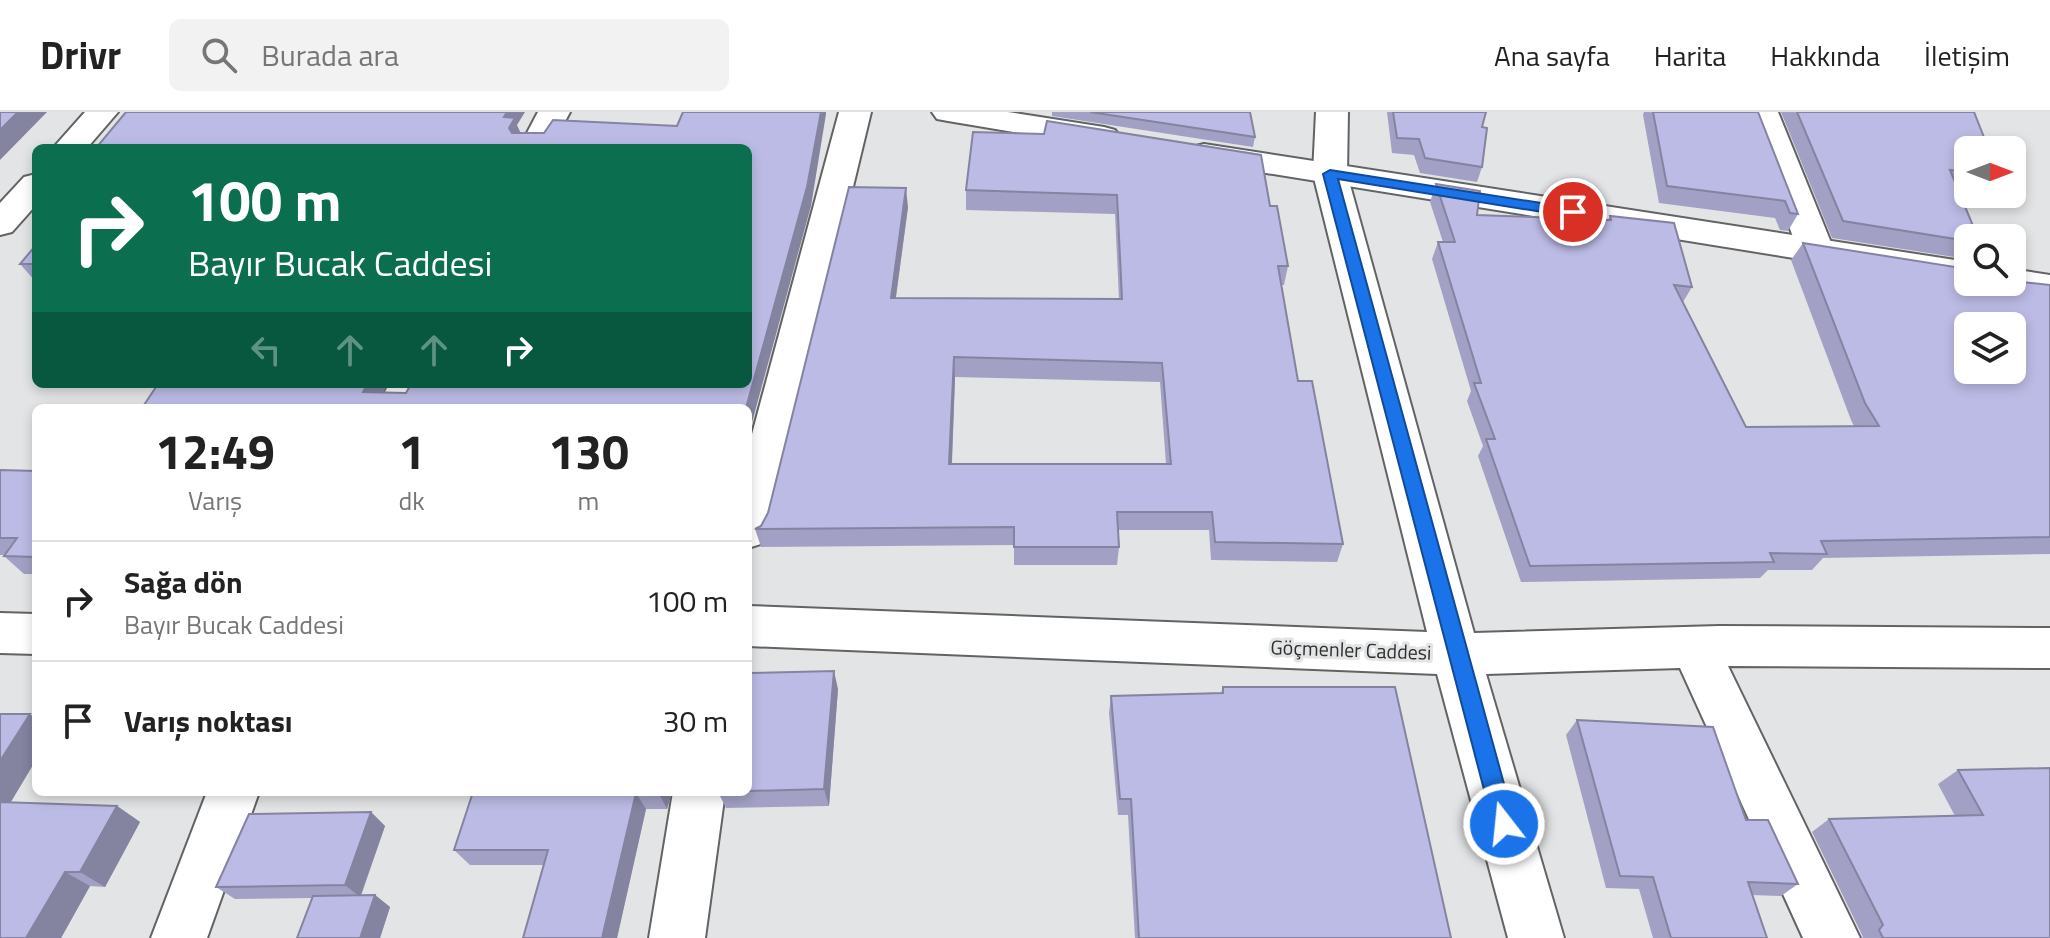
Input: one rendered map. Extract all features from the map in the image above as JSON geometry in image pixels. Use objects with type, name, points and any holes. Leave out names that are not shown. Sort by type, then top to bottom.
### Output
[{"type":"street","points":[[73,144],[102,112]]},
{"type":"street","points":[[537,144],[554,112]]},
{"type":"street","points":[[752,515],[855,112]]},
{"type":"street","points":[[953,112],[1954,272]]},
{"type":"street","points":[[1332,112],[1330,174],[1456,654],[1536,938]]},
{"type":"street","points":[[1762,112],[1816,250]]},
{"type":"street","points":[[0,224],[32,188]]},
{"type":"street","points":[[2026,283],[2050,287]]},
{"type":"street","name":"Göçmenler Caddesi","points":[[752,626],[1456,654],[1694,647],[2050,648]]},
{"type":"street","points":[[0,633],[32,634]]},
{"type":"street","points":[[1694,647],[1832,938]]},
{"type":"street","points":[[179,938],[232,796]]},
{"type":"street","points":[[677,938],[698,796]]},
{"type":"building","points":[[0,112],[18,112],[0,130]]},
{"type":"building","points":[[126,112],[507,112],[504,117],[515,118],[509,128],[512,133],[544,133],[553,120],[677,126],[683,112],[821,112],[807,187],[752,386],[752,144],[99,144]]},
{"type":"building","points":[[1090,112],[1250,112],[1255,137]]},
{"type":"building","points":[[1393,112],[1486,112],[1482,127],[1487,128],[1482,167],[1425,158],[1419,139],[1397,138]]},
{"type":"building","points":[[1653,112],[1758,112],[1798,214],[1790,213],[1785,201],[1667,186]]},
{"type":"building","points":[[1797,112],[1974,112],[1983,136],[1954,136],[1954,170],[1950,170],[1954,180],[1954,208],[1966,208],[1972,224],[1954,224],[1954,239],[1843,221]]},
{"type":"building","points":[[1047,121],[1261,155],[1270,206],[1277,206],[1288,266],[1278,266],[1298,381],[1312,381],[1343,544],[1215,542],[1212,512],[1117,512],[1119,547],[1014,547],[1014,527],[755,529],[761,526],[768,513],[849,187],[906,188],[891,298],[1122,299],[1117,195],[966,190],[973,132],[1044,134]],"holes":[[[954,357],[1162,363],[1171,464],[949,464]]]},
{"type":"building","points":[[1436,184],[1480,191],[1477,215],[1611,220],[1610,216],[1674,223],[1692,287],[1674,285],[1746,427],[1879,426],[1865,403],[1803,243],[1954,267],[1954,296],[2026,296],[2026,282],[2050,285],[2050,537],[1821,541],[1827,554],[1770,553],[1774,562],[1530,566],[1486,439],[1495,439],[1474,383],[1481,383],[1438,242],[1455,242]]},
{"type":"building","points":[[32,250],[32,264],[20,264]]},
{"type":"building","points":[[155,388],[365,388],[363,392],[406,393],[409,388],[752,388],[747,404],[145,404]]},
{"type":"building","points":[[0,470],[32,471],[32,557],[4,556],[17,538],[0,538]]},
{"type":"building","points":[[834,671],[824,789],[752,791],[752,673]]},
{"type":"building","points":[[1223,687],[1395,687],[1451,938],[1139,938],[1131,799],[1120,799],[1111,696],[1223,693]]},
{"type":"building","points":[[0,714],[30,714],[0,761]]},
{"type":"building","points":[[1577,720],[1713,727],[1746,820],[1768,820],[1798,884],[1748,882],[1767,938],[1671,938],[1653,877],[1620,876]]},
{"type":"building","points":[[2050,768],[2050,938],[1883,938],[1879,930],[1883,925],[1829,819],[1983,815],[1958,770]]},
{"type":"building","points":[[472,796],[635,796],[602,938],[523,938],[548,850],[454,850]]},
{"type":"building","points":[[0,802],[117,806],[80,872],[65,872],[26,938],[0,938]]},
{"type":"building","points":[[371,812],[345,885],[216,887],[249,814]]},
{"type":"building","points":[[375,895],[360,938],[297,938],[313,896]]},
{"type":"route","points":[[1504,824],[1456,654],[1330,174],[1573,212]]}]
